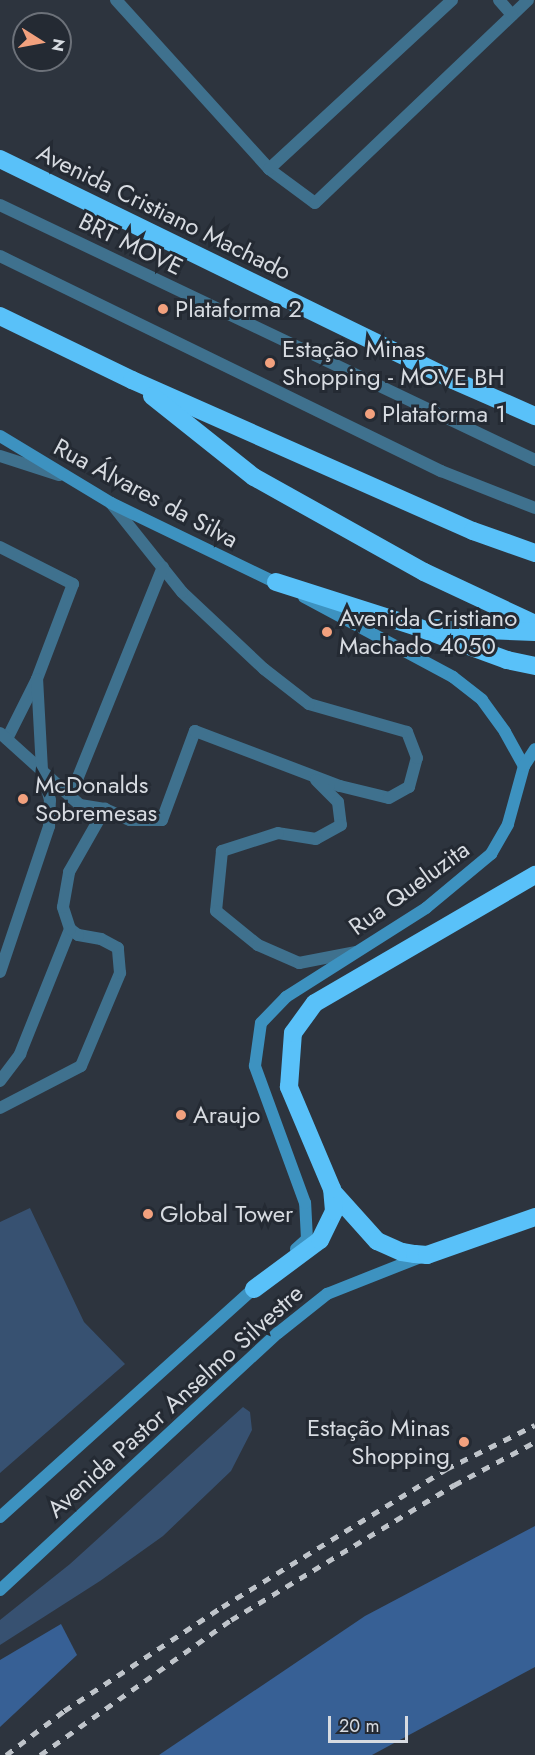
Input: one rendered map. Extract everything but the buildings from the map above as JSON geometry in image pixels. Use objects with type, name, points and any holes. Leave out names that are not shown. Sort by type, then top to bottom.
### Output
[{"type":"highway","name":"Avenida Cristiano Machado","points":[[0,159],[453,380],[535,416]]},
{"type":"highway","points":[[0,316],[132,380],[473,531],[535,553]]},
{"type":"highway","points":[[132,380],[254,477],[423,572],[535,624]]},
{"type":"highway","points":[[276,582],[417,627],[507,660],[535,666]]},
{"type":"highway","points":[[417,627],[535,632]]},
{"type":"highway","points":[[254,1289],[320,1240],[334,1211],[332,1190],[288,1086],[292,1033],[315,1003],[535,875]]},
{"type":"highway","points":[[332,1190],[377,1241],[402,1252],[427,1255],[535,1217]]},
{"type":"main road","name":"Rua Álvares da Silva","points":[[0,436],[62,476],[111,503],[276,582]]},
{"type":"main road","points":[[276,582],[453,677],[482,700],[505,732],[524,766]]},
{"type":"main road","name":"Rua Queluzita","points":[[305,1203],[255,1066],[261,1023],[286,997],[426,908],[491,855],[508,824],[524,766],[535,749]]},
{"type":"main road","name":"Avenida Pastor Anselmo Silvestre","points":[[0,1517],[307,1239],[305,1203]]},
{"type":"main road","name":"Avenida Pastor Anselmo Silvestre","points":[[0,1590],[278,1333],[327,1294],[427,1255]]},
{"type":"street","points":[[116,0],[269,169],[315,203],[528,0]]},
{"type":"street","points":[[269,169],[452,0]]},
{"type":"street","points":[[498,0],[512,15]]},
{"type":"street","name":"BRT MOVE","points":[[0,205],[535,460]]},
{"type":"street","points":[[0,256],[441,471],[535,508]]},
{"type":"street","points":[[0,456],[62,476]]},
{"type":"street","points":[[0,548],[73,584],[37,679],[4,736],[80,806],[105,809],[130,820],[162,820],[195,731],[340,786],[389,798],[409,787],[417,758],[407,732],[309,704],[264,669],[182,592],[111,503]]},
{"type":"street","points":[[70,797],[163,567]]},
{"type":"street","points":[[0,972],[50,826],[50,801],[42,770],[37,679]]},
{"type":"street","points":[[310,774],[338,802],[341,825],[316,839],[278,833],[222,851],[216,911],[258,945],[299,963],[357,952]]},
{"type":"street","points":[[0,1108],[81,1066],[120,973],[118,948],[101,939],[78,935],[70,929],[63,907],[69,872],[105,809]]},
{"type":"street","points":[[0,1081],[20,1054],[70,929]]},
{"type":"shaded area","points":[[30,1208],[84,1322],[125,1364],[0,1473],[0,1222]]},
{"type":"shaded area","points":[[243,1407],[250,1412],[252,1430],[231,1471],[163,1536],[100,1581],[0,1645],[0,1620],[70,1564]]},
{"type":"shaded area","points":[[535,1526],[535,1667],[372,1755],[159,1755],[365,1616]]},
{"type":"shaded area","points":[[61,1624],[77,1655],[0,1727],[0,1660]]},
{"type":"railway","points":[[6,1755],[64,1711],[222,1607],[446,1469],[535,1425]]},
{"type":"railway","points":[[40,1755],[231,1620],[454,1485],[535,1442]]},
{"type":"place","name":"Plataforma 2","points":[[163,309]]},
{"type":"place","name":"Estação Minas Shopping - MOVE BH","points":[[270,363]]},
{"type":"place","name":"Plataforma 1","points":[[370,414]]},
{"type":"place","name":"Avenida Cristiano Machado 4050","points":[[327,632]]},
{"type":"place","name":"McDonalds Sobremesas","points":[[23,799]]},
{"type":"place","name":"Araujo","points":[[181,1115]]},
{"type":"place","name":"Global Tower","points":[[148,1214]]},
{"type":"place","name":"Estação Minas Shopping","points":[[464,1442]]}]
